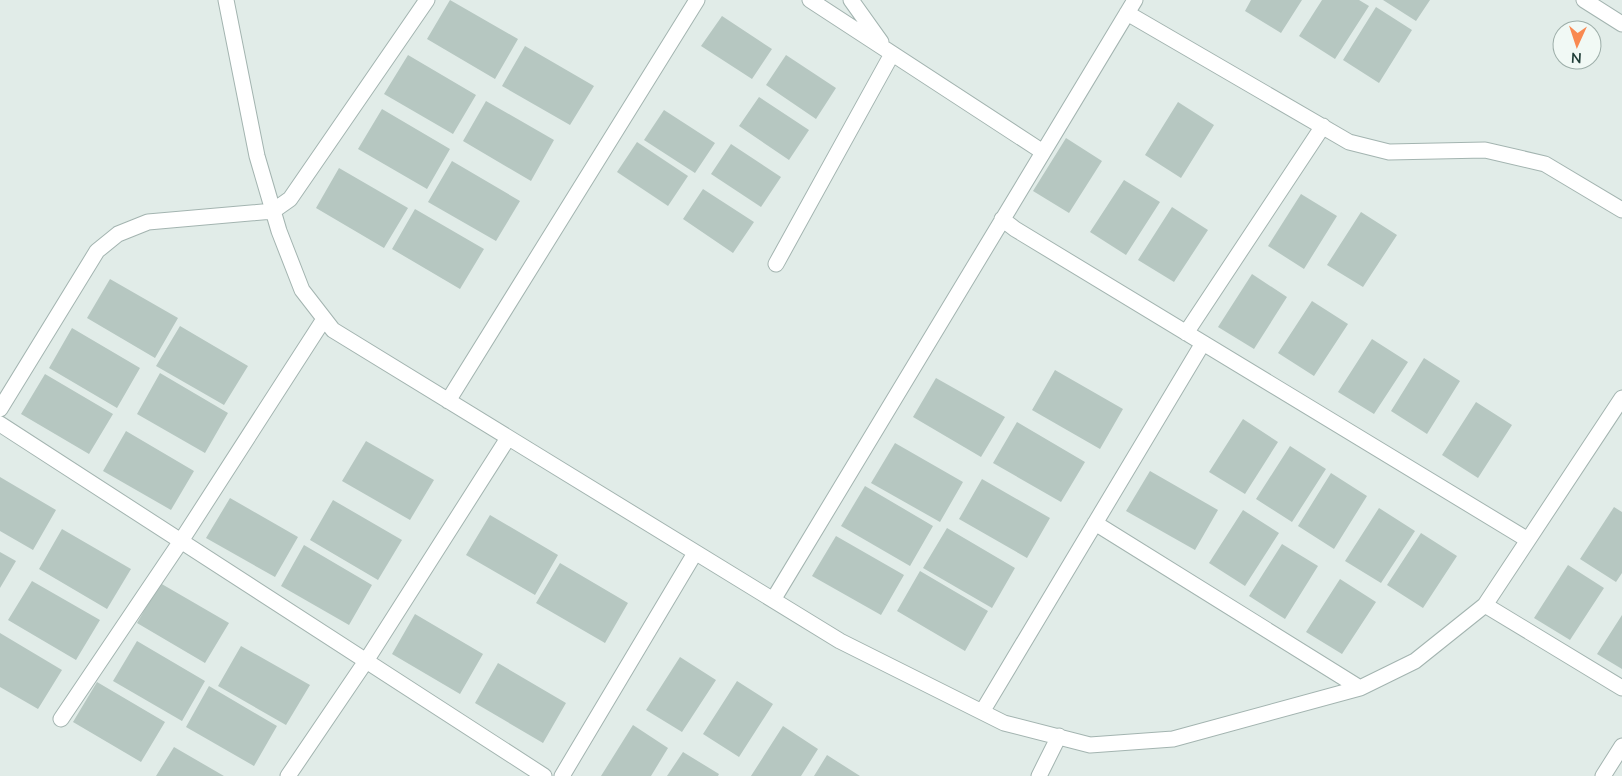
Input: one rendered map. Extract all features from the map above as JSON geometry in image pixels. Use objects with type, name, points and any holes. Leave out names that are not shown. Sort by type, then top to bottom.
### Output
[{"type":"street","points":[[229,0],[257,156],[273,211],[302,290],[333,330],[840,641],[1004,723],[1090,745],[1173,739],[1360,688],[1415,661],[1485,605],[1622,398]]},
{"type":"street","points":[[0,409],[97,251],[118,234],[148,222],[273,211],[290,199],[427,0]]},
{"type":"street","points":[[448,401],[698,0]]},
{"type":"street","points":[[810,0],[1043,152]]},
{"type":"street","points":[[851,0],[889,52]]},
{"type":"street","points":[[1584,0],[1622,24]]},
{"type":"street","points":[[773,600],[1131,6],[1349,142],[1389,152],[1485,150],[1545,164],[1622,210]]},
{"type":"street","points":[[776,264],[889,52]]},
{"type":"street","points":[[1186,332],[1324,126]]},
{"type":"street","points":[[1002,220],[1528,540]]},
{"type":"street","points":[[61,719],[180,541],[324,318]]},
{"type":"street","points":[[982,712],[1203,343]]},
{"type":"street","points":[[0,424],[544,776]]},
{"type":"street","points":[[288,776],[366,661],[508,438]]},
{"type":"street","points":[[1095,523],[1360,688]]},
{"type":"street","points":[[562,776],[695,552]]},
{"type":"street","points":[[1485,605],[1622,688]]},
{"type":"street","points":[[1039,776],[1059,736]]},
{"type":"street","points":[[1603,776],[1622,746]]},
{"type":"building","points":[[450,0],[518,39],[495,79],[427,39]]},
{"type":"building","points":[[1251,0],[1302,0],[1281,33],[1245,11]]},
{"type":"building","points":[[1322,0],[1359,0],[1369,6],[1335,59],[1299,36]]},
{"type":"building","points":[[1383,0],[1430,0],[1416,21]]},
{"type":"building","points":[[1376,7],[1412,30],[1379,83],[1343,60]]},
{"type":"building","points":[[722,16],[772,49],[752,79],[701,46]]},
{"type":"building","points":[[525,46],[594,86],[570,125],[502,86]]},
{"type":"building","points":[[408,55],[476,95],[453,134],[384,94]]},
{"type":"building","points":[[786,55],[836,88],[816,119],[766,85]]},
{"type":"building","points":[[759,97],[809,130],[789,160],[739,126]]},
{"type":"building","points":[[486,101],[554,140],[531,181],[463,141]]},
{"type":"building","points":[[1178,102],[1214,125],[1181,178],[1145,155]]},
{"type":"building","points":[[382,109],[450,149],[427,189],[358,149]]},
{"type":"building","points":[[664,110],[715,143],[695,173],[644,140]]},
{"type":"building","points":[[1066,138],[1102,161],[1069,213],[1033,191]]},
{"type":"building","points":[[637,142],[688,176],[668,206],[617,172]]},
{"type":"building","points":[[731,144],[781,177],[761,207],[711,174]]},
{"type":"building","points":[[452,161],[520,201],[496,241],[428,202]]},
{"type":"building","points":[[339,168],[408,208],[384,248],[316,208]]},
{"type":"building","points":[[1124,180],[1160,202],[1126,255],[1090,232]]},
{"type":"building","points":[[703,189],[754,222],[733,253],[683,219]]},
{"type":"building","points":[[1301,194],[1337,216],[1304,269],[1268,246]]},
{"type":"building","points":[[1172,207],[1208,230],[1174,282],[1138,260]]},
{"type":"building","points":[[415,209],[484,249],[460,289],[392,249]]},
{"type":"building","points":[[1361,212],[1397,235],[1363,287],[1327,265]]},
{"type":"building","points":[[1252,274],[1287,297],[1254,349],[1218,327]]},
{"type":"building","points":[[110,279],[178,318],[155,358],[87,318]]},
{"type":"building","points":[[1312,301],[1348,324],[1314,376],[1278,353]]},
{"type":"building","points":[[180,326],[248,366],[224,405],[156,366]]},
{"type":"building","points":[[72,328],[140,368],[117,408],[49,368]]},
{"type":"building","points":[[1372,339],[1408,362],[1374,414],[1338,392]]},
{"type":"building","points":[[1424,358],[1460,381],[1427,434],[1391,411]]},
{"type":"building","points":[[1055,370],[1123,409],[1100,449],[1032,410]]},
{"type":"building","points":[[160,373],[228,413],[205,453],[137,414]]},
{"type":"building","points":[[45,374],[113,414],[89,454],[21,414]]},
{"type":"building","points":[[936,378],[1005,417],[981,457],[913,417]]},
{"type":"building","points":[[1476,402],[1512,425],[1478,478],[1442,455]]},
{"type":"building","points":[[1243,419],[1278,442],[1245,494],[1209,472]]},
{"type":"building","points":[[1017,422],[1085,462],[1061,502],[993,463]]},
{"type":"building","points":[[126,431],[194,471],[171,510],[103,471]]},
{"type":"building","points":[[366,441],[434,480],[410,520],[342,481]]},
{"type":"building","points":[[895,443],[963,482],[940,522],[871,483]]},
{"type":"building","points":[[1290,446],[1326,469],[1292,522],[1256,499]]},
{"type":"building","points":[[1150,471],[1218,510],[1195,550],[1126,511]]},
{"type":"building","points":[[1331,473],[1367,496],[1334,549],[1298,526]]},
{"type":"building","points":[[0,477],[56,510],[33,550],[0,531]]},
{"type":"building","points":[[982,479],[1050,518],[1027,558],[959,519]]},
{"type":"building","points":[[865,486],[933,526],[910,566],[841,526]]},
{"type":"building","points":[[230,498],[298,537],[275,577],[206,538]]},
{"type":"building","points":[[333,500],[402,540],[378,580],[310,540]]},
{"type":"building","points":[[1614,507],[1622,512],[1622,573],[1616,582],[1580,559]]},
{"type":"building","points":[[1379,508],[1415,531],[1381,583],[1345,561]]},
{"type":"building","points":[[1243,510],[1279,533],[1245,586],[1209,563]]},
{"type":"building","points":[[490,515],[558,555],[535,595],[466,555]]},
{"type":"building","points":[[947,528],[1015,568],[992,608],[923,568]]},
{"type":"building","points":[[62,529],[131,569],[107,609],[39,569]]},
{"type":"building","points":[[1421,533],[1457,556],[1423,608],[1387,585]]},
{"type":"building","points":[[836,536],[904,575],[881,615],[812,576]]},
{"type":"building","points":[[1282,544],[1318,566],[1285,619],[1249,596]]},
{"type":"building","points":[[304,545],[372,585],[349,625],[281,586]]},
{"type":"building","points":[[0,552],[16,561],[0,588]]},
{"type":"building","points":[[560,563],[628,603],[605,643],[536,603]]},
{"type":"building","points":[[1568,565],[1604,588],[1570,640],[1534,618]]},
{"type":"building","points":[[920,571],[988,611],[965,651],[897,611]]},
{"type":"building","points":[[1340,579],[1376,602],[1342,654],[1306,632]]},
{"type":"building","points":[[32,581],[100,620],[76,660],[8,620]]},
{"type":"building","points":[[160,583],[229,623],[205,663],[137,623]]},
{"type":"building","points":[[415,614],[483,654],[460,694],[392,654]]},
{"type":"building","points":[[1622,615],[1622,669],[1597,654]]},
{"type":"building","points":[[0,633],[62,670],[38,709],[0,687]]},
{"type":"building","points":[[137,641],[205,681],[182,721],[113,681]]},
{"type":"building","points":[[241,646],[310,685],[286,725],[218,686]]},
{"type":"building","points":[[680,657],[716,680],[682,732],[646,710]]},
{"type":"building","points":[[498,663],[566,703],[543,743],[475,703]]},
{"type":"building","points":[[737,681],[773,704],[739,757],[703,734]]},
{"type":"building","points":[[97,682],[165,722],[141,762],[73,722]]},
{"type":"building","points":[[209,686],[277,726],[254,766],[186,727]]},
{"type":"building","points":[[633,725],[668,748],[651,776],[601,776]]},
{"type":"building","points":[[783,726],[818,749],[801,776],[751,776]]},
{"type":"building","points":[[174,747],[224,776],[156,776]]},
{"type":"building","points":[[683,752],[719,774],[718,776],[667,776]]},
{"type":"building","points":[[827,755],[860,776],[814,776]]}]
